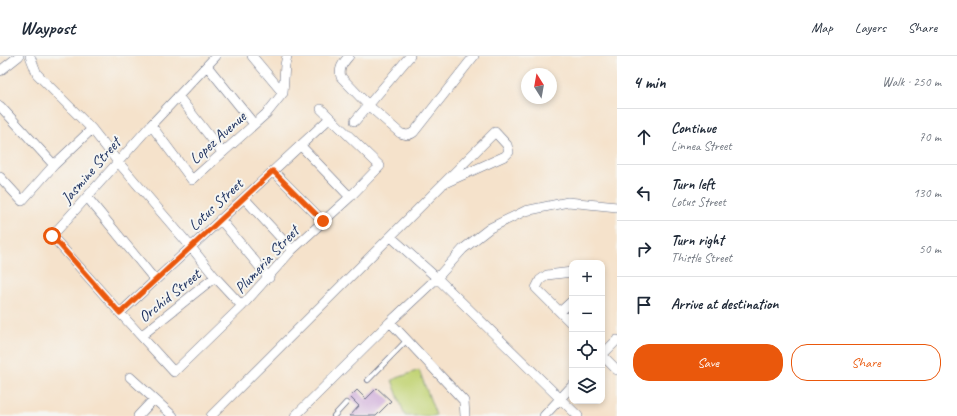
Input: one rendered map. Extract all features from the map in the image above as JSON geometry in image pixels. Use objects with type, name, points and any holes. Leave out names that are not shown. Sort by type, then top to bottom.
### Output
[{"type":"street","points":[[0,71],[19,56]]},
{"type":"street","points":[[30,56],[37,74],[92,129],[118,162],[191,247],[214,277],[242,306]]},
{"type":"street","name":"Jasmine Street","points":[[120,313],[52,236],[151,124],[216,56]]},
{"type":"street","points":[[252,56],[283,93]]},
{"type":"street","points":[[283,93],[287,56]]},
{"type":"street","points":[[349,56],[341,68],[341,77],[369,106],[400,133],[405,135],[410,135],[417,128],[474,56]]},
{"type":"street","points":[[355,121],[410,56]]},
{"type":"street","points":[[207,66],[254,124]]},
{"type":"street","name":"Lopez Avenue","points":[[151,124],[192,180],[267,112],[283,93]]},
{"type":"street","points":[[178,96],[222,152]]},
{"type":"street","points":[[0,106],[54,165]]},
{"type":"street","points":[[321,109],[330,118]]},
{"type":"street","name":"Lotus Street","points":[[120,313],[330,118]]},
{"type":"street","name":"Plumeria Street","points":[[141,336],[174,372],[242,306],[292,250],[350,197],[380,166],[330,118]]},
{"type":"street","points":[[0,177],[22,200],[54,165],[92,129]]},
{"type":"street","points":[[211,416],[391,237],[443,184],[495,132],[507,145],[509,152],[505,156],[443,184]]},
{"type":"street","points":[[300,146],[350,197]]},
{"type":"street","points":[[273,171],[323,221]]},
{"type":"street","points":[[87,197],[155,280]]},
{"type":"street","points":[[244,198],[292,250]]},
{"type":"street","points":[[295,416],[390,322],[437,278],[463,249],[490,228],[525,211],[568,202],[617,207]]},
{"type":"street","points":[[220,219],[268,278]]},
{"type":"street","points":[[391,237],[437,278],[578,416]]},
{"type":"street","points":[[569,272],[547,275],[540,280],[536,288],[569,321]]},
{"type":"street","name":"Orchid Street","points":[[141,336],[214,277]]},
{"type":"street","points":[[560,312],[569,304]]},
{"type":"street","points":[[120,313],[141,336]]},
{"type":"street","points":[[390,322],[464,401],[465,416]]},
{"type":"street","points":[[605,352],[617,340]]},
{"type":"street","points":[[605,358],[617,370]]},
{"type":"street","points":[[130,378],[173,416]]},
{"type":"street","points":[[544,416],[569,389]]},
{"type":"street","points":[[138,416],[154,399]]},
{"type":"lane","points":[[368,380],[407,340]]},
{"type":"lane","points":[[334,416],[346,403]]},
{"type":"green space","points":[[419,370],[436,415],[405,416],[392,380]]},
{"type":"building","points":[[377,388],[391,401],[376,416],[350,416],[359,406],[350,397],[357,390],[366,399]]},
{"type":"route","points":[[52,236],[120,313],[273,171],[323,221]]}]
